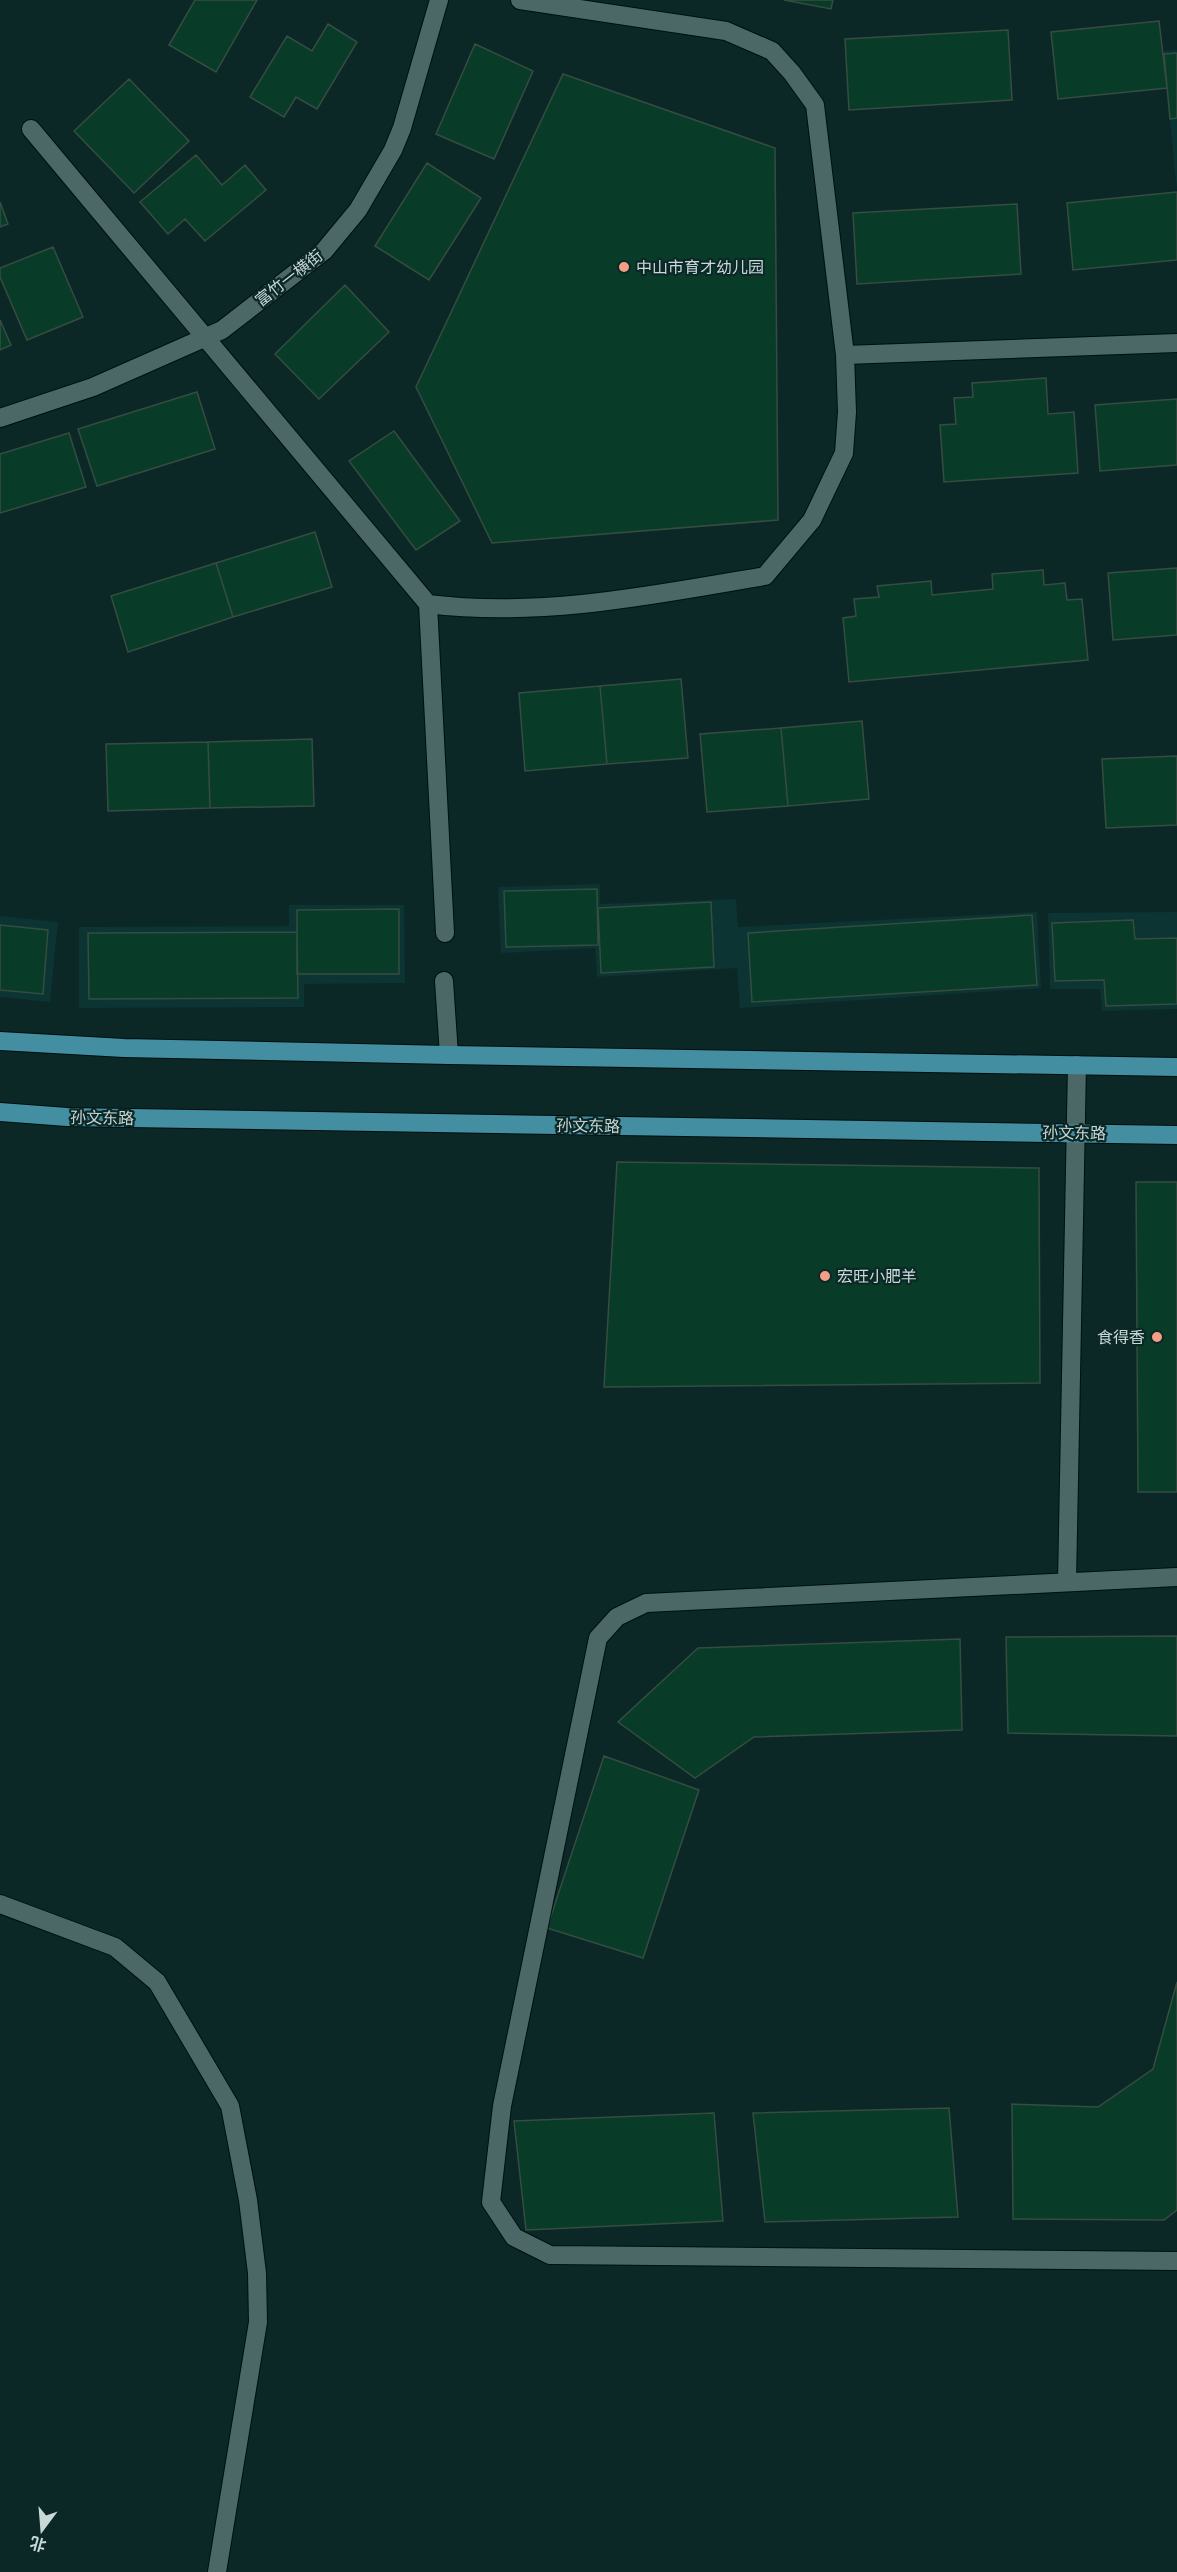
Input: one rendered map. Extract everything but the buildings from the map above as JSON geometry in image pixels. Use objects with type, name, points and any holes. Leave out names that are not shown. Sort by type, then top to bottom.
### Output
[{"type":"main road","points":[[0,1041],[124,1048],[449,1055],[1177,1066]]},
{"type":"main road","name":"孙文东路","points":[[0,1112],[67,1117],[1177,1135]]},
{"type":"street","name":"富竹一横街","points":[[0,418],[93,387],[222,330],[307,267],[324,251],[358,210],[375,185],[402,128],[439,0]]},
{"type":"street","points":[[428,604],[460,608],[518,608],[616,601],[765,576],[812,520],[844,453],[847,412],[845,355],[815,105],[792,73],[772,51],[726,31],[520,0]]},
{"type":"street","points":[[31,129],[428,604],[445,933]]},
{"type":"street","points":[[845,355],[1177,343]]},
{"type":"street","points":[[444,981],[449,1055]]},
{"type":"street","points":[[1067,1582],[1077,1065]]},
{"type":"street","points":[[1177,1577],[646,1603],[617,1617],[598,1638],[502,2106],[491,2202],[514,2237],[550,2254],[1177,2261]]},
{"type":"street","points":[[0,1904],[115,1947],[158,1982],[230,2106],[248,2200],[257,2273],[258,2322],[217,2572]]},
{"type":"shaded area","points":[[1177,50],[1177,190],[1163,51]]},
{"type":"shaded area","points":[[600,884],[600,904],[736,899],[738,927],[1037,912],[1041,988],[740,1008],[737,968],[597,977],[595,948],[501,953],[498,887]]},
{"type":"shaded area","points":[[289,905],[404,905],[405,983],[304,984],[304,1007],[79,1008],[79,927],[289,926]]},
{"type":"shaded area","points":[[1177,912],[1177,1009],[1102,1011],[1100,989],[1050,989],[1048,913]]},
{"type":"shaded area","points":[[0,916],[58,922],[50,1002],[0,997]]},
{"type":"place","name":"中山市育才幼儿园","points":[[624,267]]},
{"type":"place","name":"宏旺小肥羊","points":[[825,1276]]},
{"type":"place","name":"食得香","points":[[1157,1337]]}]
